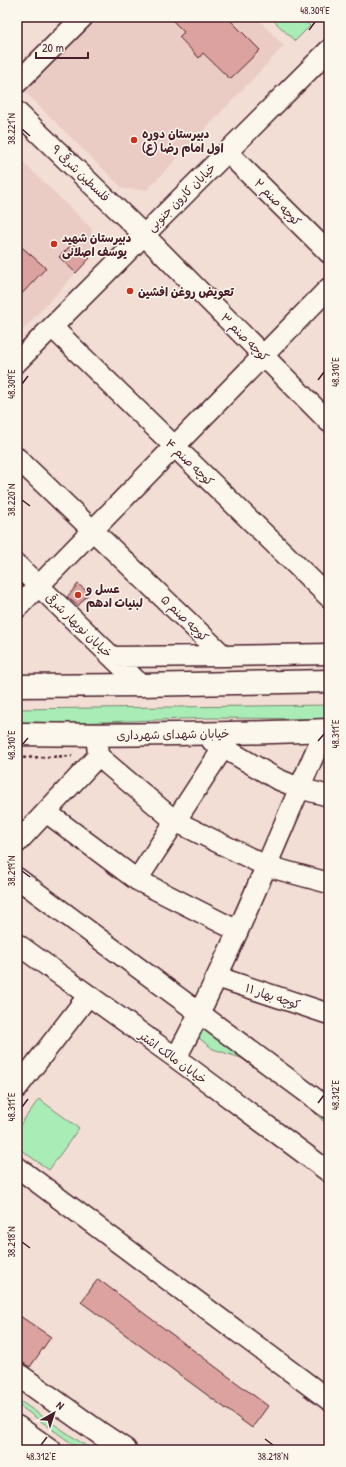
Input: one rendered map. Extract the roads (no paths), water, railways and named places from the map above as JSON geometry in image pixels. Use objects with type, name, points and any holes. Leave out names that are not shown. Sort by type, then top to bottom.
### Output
[{"type":"main road","points":[[17,686],[329,681]]},
{"type":"main road","name":"خیابان شهدای شهرداری","points":[[17,734],[97,746],[200,734],[327,730]]},
{"type":"main road","points":[[17,1374],[125,1450]]},
{"type":"main road","points":[[17,1427],[50,1450]]},
{"type":"street","points":[[17,83],[80,18]]},
{"type":"street","name":"خیابان کارون جنوبی","points":[[17,362],[227,152],[326,60]]},
{"type":"street","name":"فلسطین شرقی ۹","points":[[17,112],[144,235]]},
{"type":"street","name":"کوچه صنم ۲","points":[[227,152],[329,253]]},
{"type":"street","name":"کوچه صنم ۳","points":[[144,235],[329,422]]},
{"type":"street","points":[[17,608],[329,288]]},
{"type":"street","name":"کوچه صنم ۴","points":[[52,327],[329,597]]},
{"type":"street","name":"کوچه صنم ۵","points":[[17,458],[224,656]]},
{"type":"street","name":"خیابان نوبهار شرقی","points":[[17,566],[141,685]]},
{"type":"street","points":[[112,657],[329,654]]},
{"type":"street","points":[[176,1058],[200,1014],[217,978],[299,788],[327,730]]},
{"type":"street","points":[[200,734],[277,779],[299,788],[329,796]]},
{"type":"street","points":[[17,843],[46,812],[97,746],[175,821],[266,866],[329,883]]},
{"type":"street","points":[[137,880],[224,748]]},
{"type":"street","points":[[46,812],[137,880],[238,931]]},
{"type":"street","points":[[17,878],[329,1109]]},
{"type":"street","name":"خیابان مالک اشتر","points":[[17,944],[176,1058],[329,1172]]},
{"type":"street","name":"کوچه بهار ۱۱","points":[[217,978],[329,1014]]},
{"type":"street","points":[[17,1088],[88,996]]},
{"type":"street","points":[[17,1167],[329,1400]]},
{"type":"place","name":"دبیرستان دوره اول امام رضا (ع)","points":[[134,140]]},
{"type":"place","name":"دبیرستان شهید یوسف اصلانی","points":[[54,244]]},
{"type":"place","name":"تعویض روغن افشین","points":[[130,291]]},
{"type":"place","name":"عسل و لبنیات ادهم","points":[[78,595]]}]
